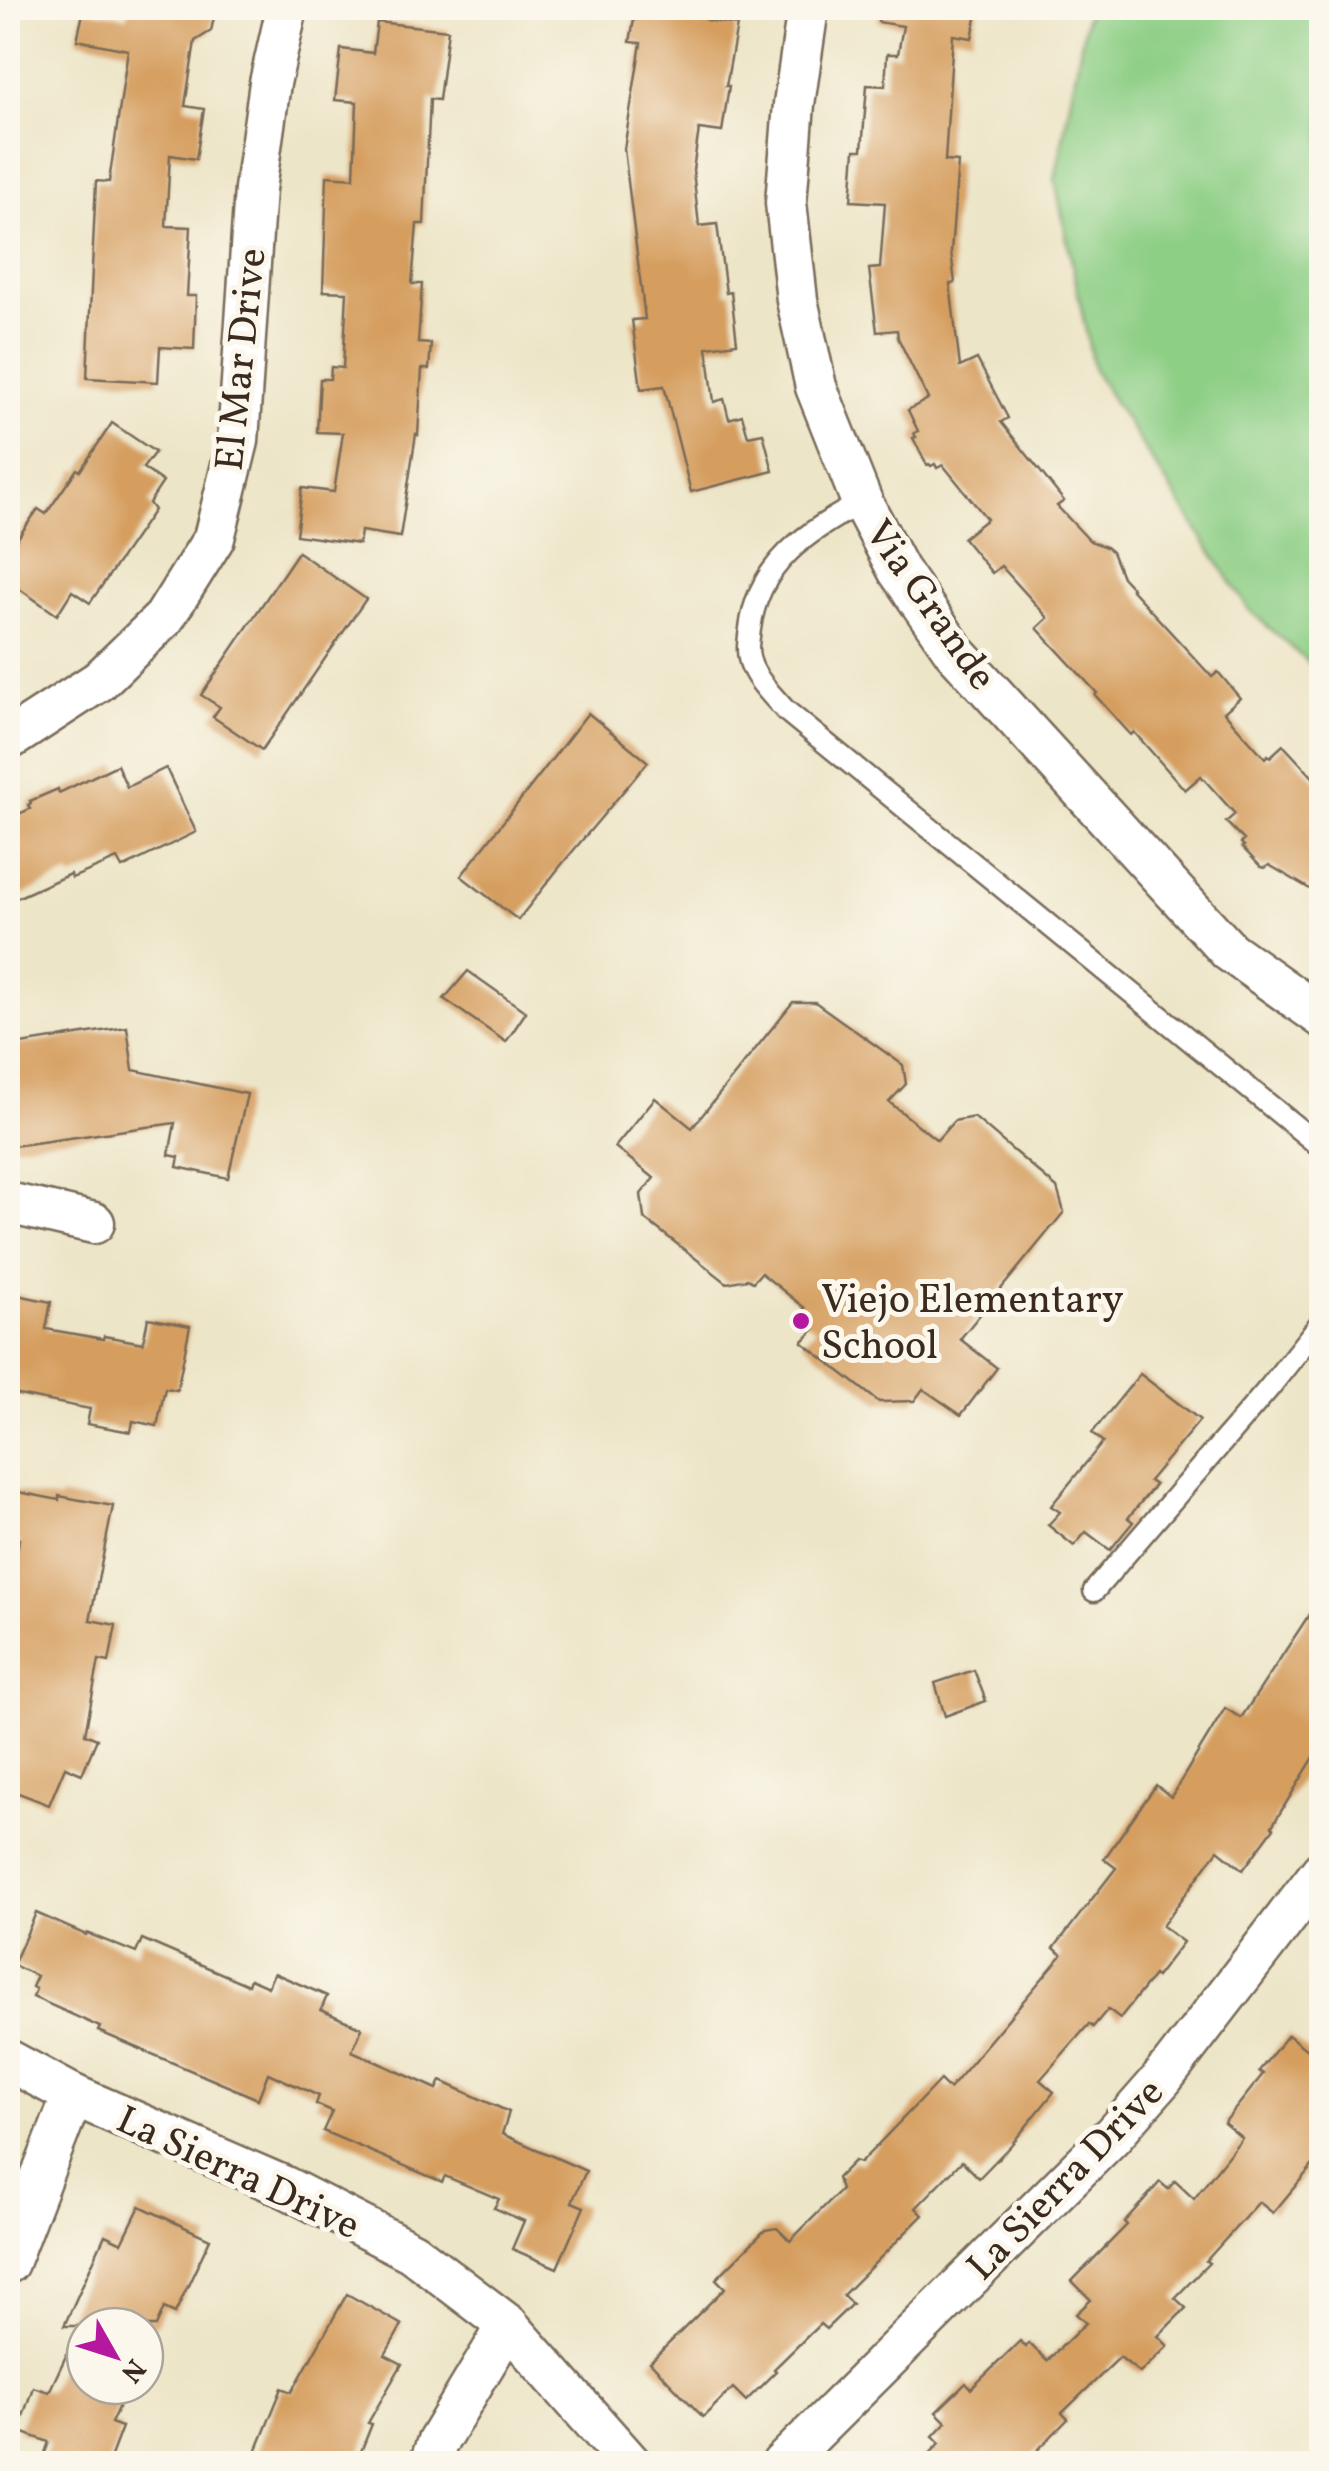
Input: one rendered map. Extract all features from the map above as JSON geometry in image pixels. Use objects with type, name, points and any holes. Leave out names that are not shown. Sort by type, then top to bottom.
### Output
[{"type":"street","name":"El Mar Drive","points":[[8,740],[98,681],[164,618],[214,538],[238,441],[255,189],[270,83],[287,8]]},
{"type":"street","name":"Via Grande","points":[[808,8],[794,104],[786,203],[798,300],[816,388],[862,502],[898,570],[956,652],[1229,951],[1322,1018]]},
{"type":"street","points":[[8,1203],[94,1223]]},
{"type":"street","name":"La Sierra Drive","points":[[782,2464],[1112,2136],[1162,2079],[1322,1871]]},
{"type":"street","name":"La Sierra Drive","points":[[8,2060],[73,2095],[285,2187],[412,2252],[508,2325],[631,2464]]},
{"type":"street","points":[[8,2264],[73,2095]]},
{"type":"street","points":[[430,2464],[437,2443],[508,2325]]},
{"type":"lane","points":[[862,502],[817,526],[766,578],[753,604],[747,653],[753,670],[785,710],[1322,1148]]},
{"type":"lane","points":[[1094,1591],[1322,1321]]},
{"type":"green space","points":[[1088,8],[1321,8],[1321,674],[1249,610],[1094,371],[1055,180]]},
{"type":"building","points":[[129,8],[216,8],[211,31],[195,41],[185,106],[204,109],[196,159],[170,155],[166,226],[191,227],[187,296],[196,296],[194,349],[160,347],[158,382],[87,378],[96,181],[109,182],[128,50],[77,40],[84,9],[127,17]]},
{"type":"building","points":[[636,8],[708,8],[706,20],[737,25],[722,132],[699,129],[693,170],[699,226],[717,224],[737,343],[707,347],[714,402],[724,399],[729,419],[742,415],[748,436],[763,433],[773,471],[691,492],[664,386],[641,389],[632,320],[645,319],[624,149],[641,43],[630,42]]},
{"type":"building","points":[[880,8],[978,8],[972,38],[953,35],[945,161],[958,162],[951,252],[955,283],[950,284],[960,367],[977,359],[1008,418],[1001,422],[1064,501],[1057,506],[1090,541],[1112,552],[1131,589],[1212,677],[1218,672],[1240,698],[1224,712],[1265,758],[1283,745],[1322,787],[1322,896],[1269,865],[1261,867],[1242,847],[1244,840],[1226,822],[1235,814],[1201,776],[1185,790],[1095,695],[1037,628],[1048,618],[1001,566],[992,573],[963,538],[987,519],[943,465],[927,465],[913,438],[918,431],[908,410],[928,399],[897,330],[877,332],[869,269],[880,268],[885,203],[851,201],[855,150],[862,150],[867,85],[885,86],[887,54],[898,54],[903,26],[878,22]]},
{"type":"building","points":[[377,22],[448,30],[439,100],[430,99],[424,224],[417,224],[412,284],[422,284],[418,343],[431,344],[429,369],[422,369],[418,435],[400,537],[361,531],[359,544],[296,535],[302,488],[334,492],[343,433],[317,432],[320,379],[330,379],[331,367],[343,368],[347,292],[323,291],[327,176],[354,178],[357,102],[335,100],[341,49],[373,53]]},
{"type":"building","points":[[112,423],[155,452],[143,468],[163,482],[149,503],[154,510],[90,603],[72,591],[57,615],[8,581],[8,552],[38,509],[46,514]]},
{"type":"building","points":[[298,552],[366,599],[262,750],[213,717],[220,707],[201,695]]},
{"type":"building","points":[[588,713],[648,762],[518,920],[461,876]]},
{"type":"building","points":[[117,765],[127,787],[166,768],[196,832],[122,868],[117,859],[72,878],[70,874],[8,902],[8,819],[30,809],[30,801],[58,789],[59,793]]},
{"type":"building","points":[[468,971],[526,1012],[506,1042],[444,999]]},
{"type":"building","points":[[793,1002],[815,1002],[903,1065],[906,1084],[889,1102],[937,1140],[954,1121],[974,1117],[1057,1188],[1064,1212],[960,1339],[997,1368],[961,1415],[923,1389],[914,1401],[879,1402],[802,1342],[815,1329],[799,1316],[805,1308],[761,1273],[753,1282],[747,1279],[727,1283],[644,1218],[641,1194],[654,1178],[615,1147],[655,1098],[692,1128]]},
{"type":"building","points":[[127,1027],[133,1070],[247,1094],[228,1178],[177,1167],[179,1157],[169,1155],[175,1123],[13,1146],[8,1046]]},
{"type":"building","points":[[8,1293],[51,1302],[46,1329],[143,1343],[148,1318],[190,1326],[177,1390],[165,1388],[157,1426],[133,1421],[131,1432],[87,1424],[90,1409],[8,1393]]},
{"type":"building","points":[[1140,1374],[1200,1420],[1149,1481],[1155,1485],[1128,1518],[1133,1522],[1110,1550],[1086,1532],[1074,1546],[1048,1525],[1060,1512],[1051,1506],[1103,1442],[1092,1433]]},
{"type":"building","points":[[8,1490],[113,1506],[90,1620],[116,1625],[109,1662],[99,1660],[85,1734],[97,1739],[82,1774],[65,1767],[49,1805],[8,1789],[8,1611],[19,1539],[8,1537]]},
{"type":"building","points":[[1322,1595],[1322,1744],[1274,1828],[1243,1870],[1218,1850],[1162,1926],[1183,1942],[1120,2018],[1108,2009],[1093,2027],[1089,2024],[1040,2080],[1054,2092],[1011,2145],[979,2178],[962,2161],[916,2208],[923,2215],[843,2295],[852,2304],[826,2329],[820,2324],[746,2401],[733,2388],[703,2417],[650,2362],[725,2288],[716,2279],[765,2230],[777,2228],[790,2241],[841,2190],[837,2178],[854,2161],[860,2163],[940,2080],[949,2089],[1062,1955],[1054,1948],[1116,1868],[1104,1859],[1156,1785],[1171,1797],[1225,1708],[1241,1718]]},
{"type":"building","points":[[974,1670],[986,1701],[945,1716],[935,1683]]},
{"type":"building","points":[[36,1913],[136,1953],[142,1939],[248,1985],[250,1979],[268,1987],[274,1973],[327,1996],[321,2010],[362,2028],[352,2051],[437,2089],[441,2081],[509,2112],[502,2134],[586,2171],[572,2202],[584,2207],[557,2268],[512,2249],[524,2221],[494,2208],[499,2199],[445,2176],[442,2182],[323,2131],[332,2111],[316,2104],[319,2096],[268,2073],[258,2099],[98,2031],[100,2027],[33,1997],[37,1976],[13,1965]]},
{"type":"building","points":[[1288,2035],[1322,2062],[1322,2154],[1273,2213],[1259,2202],[1175,2298],[1186,2308],[1158,2336],[1168,2346],[1140,2373],[1120,2357],[1062,2413],[1068,2419],[1024,2464],[920,2464],[940,2443],[933,2436],[946,2422],[936,2412],[966,2383],[971,2389],[1020,2341],[1026,2347],[1029,2343],[1047,2361],[1086,2323],[1076,2314],[1091,2300],[1072,2281],[1127,2225],[1124,2222],[1160,2182],[1168,2189],[1175,2181],[1194,2199],[1242,2138],[1224,2123]]},
{"type":"building","points":[[140,2206],[210,2239],[175,2313],[165,2306],[73,2306],[105,2235],[122,2243]]},
{"type":"building","points":[[347,2294],[402,2325],[385,2355],[402,2364],[368,2423],[372,2424],[356,2464],[251,2464],[282,2388],[292,2392]]},
{"type":"building","points":[[65,2358],[65,2406],[119,2406],[111,2423],[122,2427],[108,2464],[41,2464],[49,2442],[18,2431],[33,2387],[49,2392]]},
{"type":"place","name":"Viejo Elementary School","points":[[801,1321]]}]
